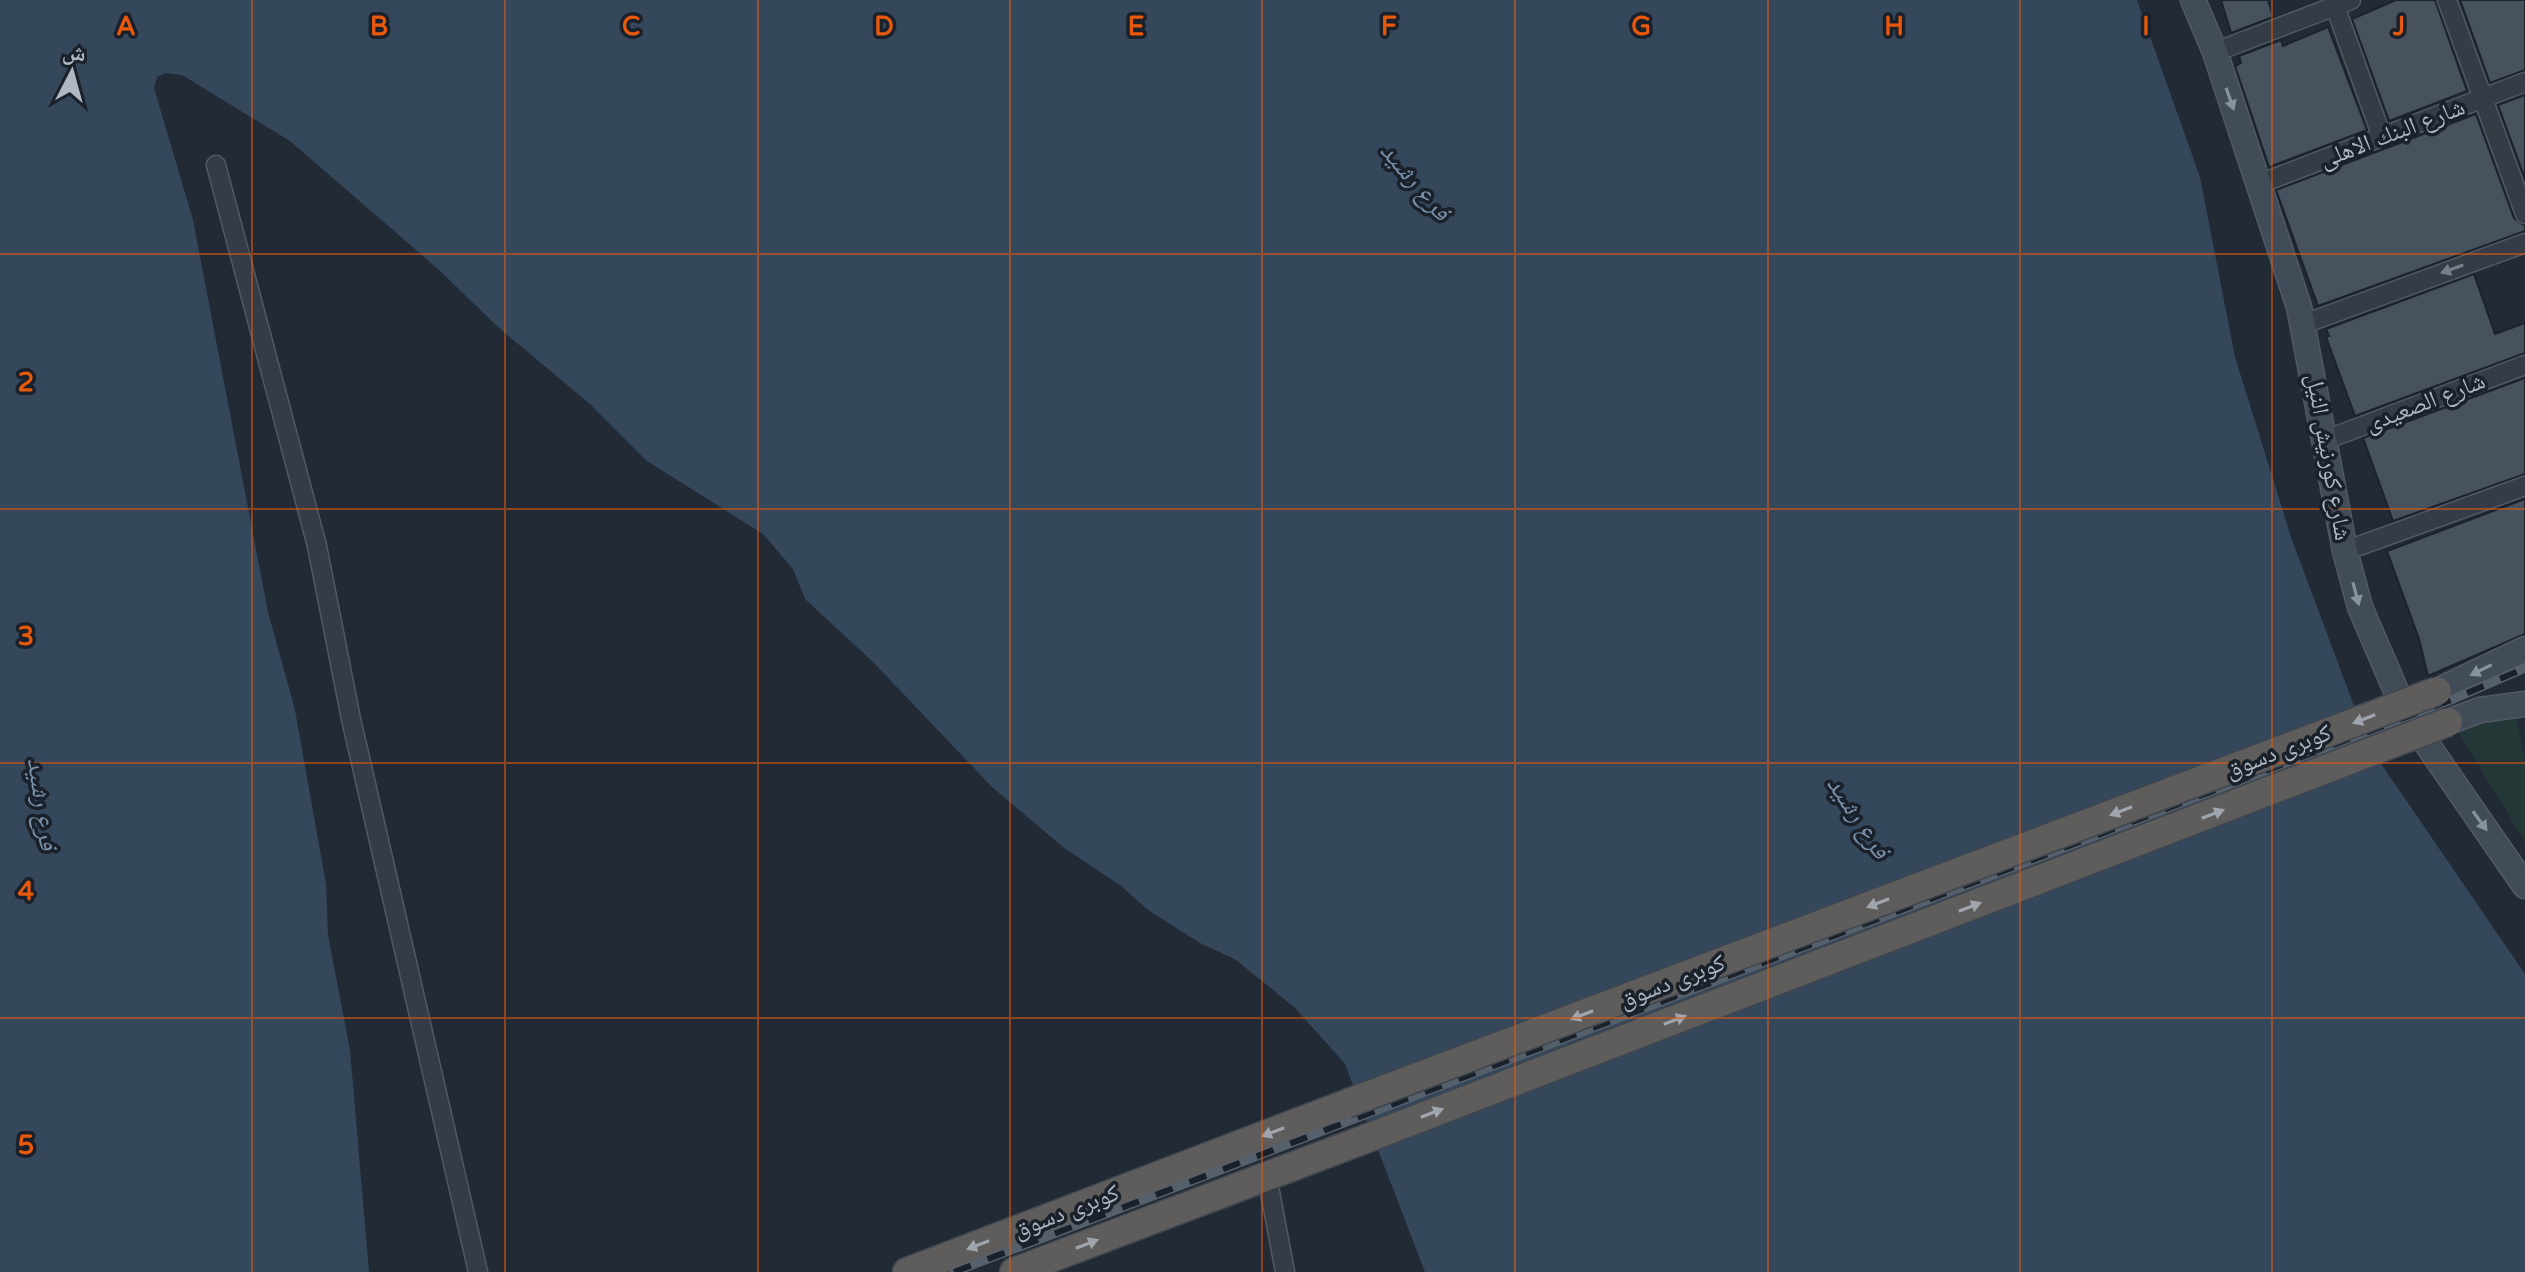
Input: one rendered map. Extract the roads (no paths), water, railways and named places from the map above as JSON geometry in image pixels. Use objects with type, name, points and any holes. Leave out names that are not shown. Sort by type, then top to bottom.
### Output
[{"type":"highway","name":"كوبرى دسوق","points":[[907,1272],[2437,691]]},
{"type":"highway","name":"كوبرى دسوق","points":[[1014,1272],[2448,722]]},
{"type":"main road","name":"شارع كورنيش النيل","points":[[2193,0],[2215,52],[2304,324],[2345,551],[2360,607],[2381,662],[2406,714],[2525,886]]},
{"type":"main road","points":[[2437,691],[2525,649]]},
{"type":"main road","points":[[2448,722],[2480,710],[2525,704]]},
{"type":"street","points":[[2447,0],[2525,214]]},
{"type":"street","points":[[2215,52],[2343,3],[2382,137]]},
{"type":"street","name":"شارع البنك الاهلى","points":[[2259,184],[2525,82]]},
{"type":"street","points":[[216,165],[317,546],[351,719],[478,1272]]},
{"type":"street","points":[[2304,324],[2525,243]]},
{"type":"street","name":"شارع الصعيدى","points":[[2325,440],[2525,365]]},
{"type":"street","points":[[2345,551],[2525,486]]},
{"type":"street","points":[[1267,1176],[1285,1272]]},
{"type":"water","name":"فرع رشيد","points":[[0,0],[2137,0],[2200,177],[2235,357],[2292,540],[2369,746],[2525,974],[2525,1272],[1425,1272],[1345,1064],[1295,1008],[1236,960],[1200,943],[1148,910],[1121,886],[1063,847],[991,786],[873,662],[805,599],[793,569],[763,534],[647,461],[590,404],[499,328],[438,269],[290,141],[182,75],[165,73],[157,77],[154,88],[193,220],[268,612],[295,710],[326,884],[328,935],[350,1050],[369,1272],[0,1272]]},
{"type":"railway","points":[[954,1272],[2451,700],[2525,668]]}]
